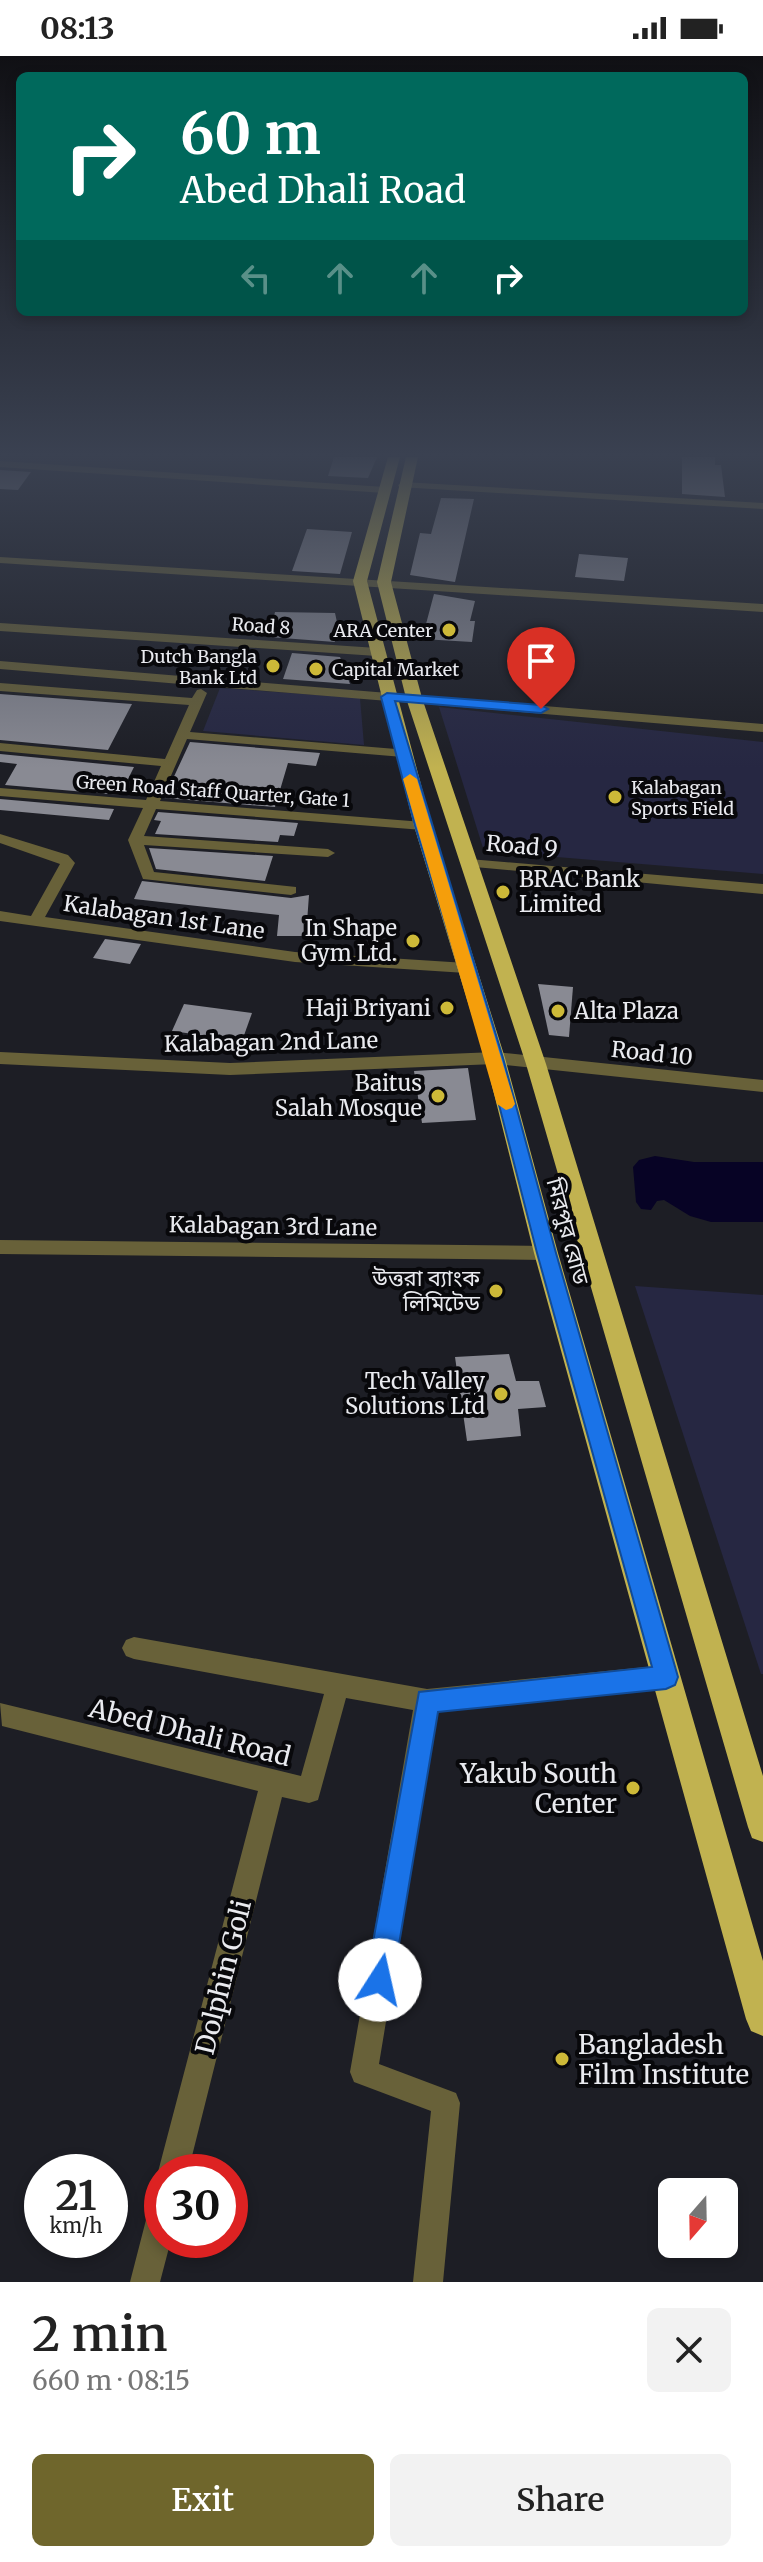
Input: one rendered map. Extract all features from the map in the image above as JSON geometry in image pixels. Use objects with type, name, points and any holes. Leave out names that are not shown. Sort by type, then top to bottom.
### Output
[{"type":"highway","name":"মিরপুর রোড","points":[[367,561],[360,581],[387,697],[423,826],[495,1058],[546,1253],[763,2019]]},
{"type":"highway","name":"মিরপুর রোড","points":[[386,561],[384,582],[414,698],[536,1064],[763,1827]]},
{"type":"street","points":[[15,561],[763,608]]},
{"type":"street","name":"Road 8","points":[[0,627],[377,652]]},
{"type":"street","points":[[0,665],[763,728]]},
{"type":"street","points":[[206,682],[135,840],[148,876],[291,890]]},
{"type":"street","points":[[0,687],[196,702]]},
{"type":"street","points":[[181,735],[403,753]]},
{"type":"street","points":[[0,747],[167,763]]},
{"type":"street","name":"Green Road Staff Quarter, Gate 1","points":[[0,792],[423,826]]},
{"type":"street","points":[[0,838],[63,858],[68,863],[35,922]]},
{"type":"street","points":[[135,840],[328,853]]},
{"type":"street","name":"Road 9","points":[[469,863],[763,889]]},
{"type":"street","name":"Kalabagan 1st Lane","points":[[0,916],[295,957],[466,968]]},
{"type":"street","name":"Kalabagan 2nd Lane","points":[[0,1058],[230,1069],[495,1058],[536,1064]]},
{"type":"street","name":"Road 10","points":[[536,1064],[763,1086]]},
{"type":"street","name":"Kalabagan 3rd Lane","points":[[0,1247],[546,1253]]},
{"type":"street","points":[[134,1648],[427,1701],[666,1677]]},
{"type":"street","name":"Abed Dhali Road","points":[[2,1714],[309,1791],[338,1685]]},
{"type":"street","points":[[427,1701],[364,2072],[446,2103],[428,2282]]},
{"type":"street","name":"Dolphin Goli","points":[[178,2154],[273,1782]]},
{"type":"street","points":[[145,2282],[151,2258]]},
{"type":"shaded area","points":[[220,688],[360,698],[364,745],[203,731]]},
{"type":"shaded area","name":"Kalabagan Sports Field","points":[[439,707],[763,742],[763,874],[484,851]]},
{"type":"shaded area","points":[[655,1156],[694,1162],[763,1162],[763,1222],[711,1222],[690,1216],[664,1200],[657,1201],[651,1210],[641,1209],[636,1202],[633,1167],[639,1160]]},
{"type":"shaded area","points":[[635,1286],[763,1295],[763,1674],[761,1674]]},
{"type":"building","points":[[296,561],[344,561],[340,574],[292,571]]},
{"type":"building","points":[[413,561],[460,561],[455,582],[410,575]]},
{"type":"building","points":[[578,561],[627,561],[624,581],[575,577]]},
{"type":"building","points":[[434,594],[475,601],[470,621],[475,621],[472,642],[422,639]]},
{"type":"building","points":[[275,612],[335,613],[340,636],[332,635],[335,642],[269,637]]},
{"type":"building","name":"Capital Market","points":[[292,653],[340,657],[350,684],[283,679]]},
{"type":"building","points":[[0,694],[132,704],[108,750],[0,740]]},
{"type":"building","points":[[190,742],[320,753],[316,766],[288,763],[275,807],[164,798]]},
{"type":"building","points":[[0,754],[134,767],[120,795],[5,785],[17,764],[0,762]]},
{"type":"building","points":[[0,799],[114,809],[109,820],[0,810]]},
{"type":"building","points":[[158,812],[298,823],[294,836],[280,835],[278,842],[155,834],[161,821],[154,820]]},
{"type":"building","points":[[149,848],[273,856],[265,881],[156,869]]},
{"type":"building","points":[[142,881],[291,898],[309,895],[306,936],[277,936],[279,915],[134,899]]},
{"type":"building","points":[[105,939],[141,944],[130,964],[93,958]]},
{"type":"building","name":"Alta Plaza","points":[[538,984],[573,987],[569,1037],[549,1035]]},
{"type":"building","points":[[184,1004],[252,1013],[242,1041],[172,1031]]},
{"type":"building","name":"Baitus Salah Mosque","points":[[468,1068],[476,1120],[422,1123],[414,1071]]},
{"type":"building","name":"Tech Valley Solutions Ltd","points":[[509,1354],[516,1381],[539,1381],[546,1407],[518,1409],[521,1436],[467,1441],[455,1357]]},
{"type":"slow traffic","points":[[410,779],[495,1058],[506,1104]]},
{"type":"place","name":"ARA Center","points":[[449,630]]},
{"type":"place","name":"Dutch Bangla Bank Ltd","points":[[273,666]]},
{"type":"place","name":"Capital Market","points":[[316,669]]},
{"type":"place","name":"Kalabagan Sports Field","points":[[615,797]]},
{"type":"place","name":"BRAC Bank Limited","points":[[503,892]]},
{"type":"place","name":"In Shape Gym Ltd.","points":[[413,941]]},
{"type":"place","name":"Haji Briyani","points":[[447,1008]]},
{"type":"place","name":"Alta Plaza","points":[[558,1011]]},
{"type":"place","name":"Baitus Salah Mosque","points":[[438,1096]]},
{"type":"place","name":"উত্তরা ব্যাংক লিমিটেড","points":[[496,1291]]},
{"type":"place","name":"Tech Valley Solutions Ltd","points":[[501,1394]]},
{"type":"place","name":"Yakub South Center","points":[[633,1788]]},
{"type":"place","name":"Bangladesh Film Institute","points":[[562,2059]]},
{"type":"route","points":[[380,1980],[427,1701],[666,1677],[546,1253],[495,1058],[423,826],[387,697],[541,709]]}]
